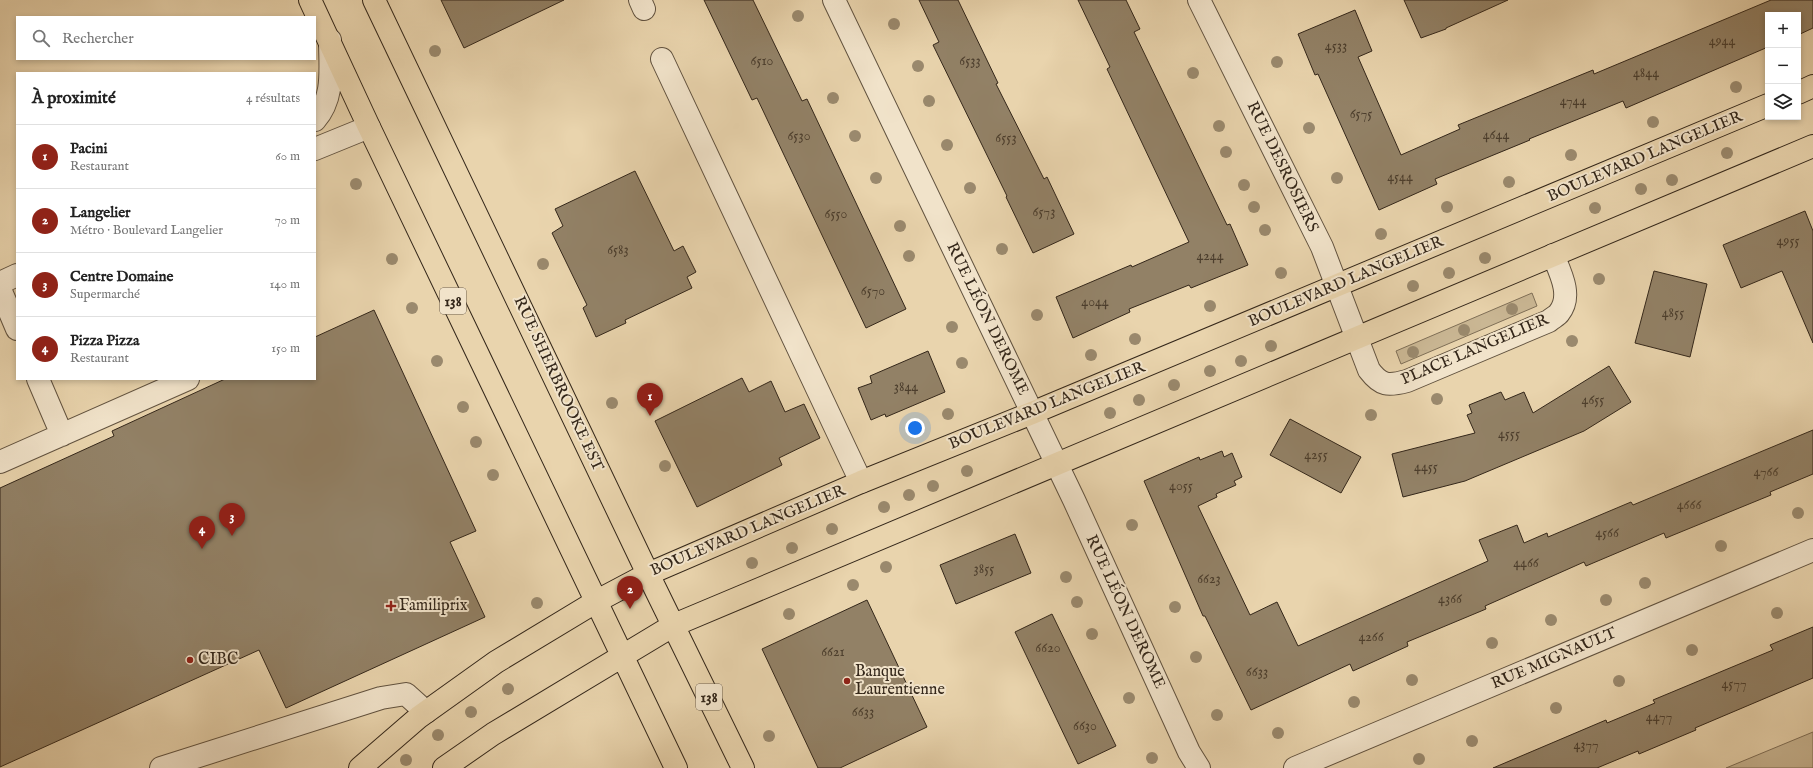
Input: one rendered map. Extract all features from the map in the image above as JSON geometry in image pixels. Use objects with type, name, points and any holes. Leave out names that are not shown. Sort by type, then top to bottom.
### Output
[{"type":"main road","name":"138","points":[[310,0],[330,40],[369,127],[676,768]]},
{"type":"main road","name":"RUE SHERBROOKE EST","points":[[374,0],[648,574],[743,768]]},
{"type":"main road","points":[[1801,92],[1813,86]]},
{"type":"main road","name":"BOULEVARD LANGELIER","points":[[360,768],[426,712],[496,662],[597,601],[648,574],[861,482],[1032,413],[1765,106]]},
{"type":"main road","points":[[444,768],[493,734],[674,626],[1813,146]]},
{"type":"street","name":"RUE LÉON DEROME","points":[[834,0],[1032,413],[1189,752],[1199,768]]},
{"type":"street","name":"RUE DESROSIERS","points":[[1199,0],[1322,247],[1357,338]]},
{"type":"street","points":[[316,119],[330,94],[330,40]]},
{"type":"street","points":[[662,59],[861,482]]},
{"type":"street","points":[[316,149],[369,127]]},
{"type":"street","name":"PLACE LANGELIER","points":[[1357,338],[1369,370],[1384,384],[1395,384],[1407,381],[1535,327],[1549,321],[1560,313],[1564,303],[1566,292],[1553,255]]},
{"type":"street","points":[[0,283],[16,275]]},
{"type":"street","points":[[0,289],[16,327]]},
{"type":"street","points":[[38,380],[62,434]]},
{"type":"street","points":[[0,462],[186,380]]},
{"type":"street","name":"RUE MIGNAULT","points":[[1295,768],[1813,550]]},
{"type":"street","points":[[161,768],[381,698],[406,694],[426,712]]},
{"type":"shaded area","points":[[1532,293],[1537,306],[1401,364],[1396,351]]},
{"type":"shaded area","points":[[1813,732],[1813,768],[1726,768]]},
{"type":"building","points":[[441,0],[564,0],[464,48]]},
{"type":"building","points":[[704,0],[753,0],[802,101],[807,99],[906,309],[866,328],[757,98],[752,100]]},
{"type":"building","points":[[919,0],[958,0],[998,83],[996,84],[1044,179],[1047,177],[1074,234],[1033,253],[1006,197],[1007,196],[933,45],[939,42]]},
{"type":"building","points":[[1078,0],[1126,0],[1140,29],[1134,32],[1227,225],[1230,224],[1248,265],[1191,288],[1189,285],[1129,309],[1130,312],[1073,338],[1056,297],[1131,265],[1132,267],[1189,242],[1107,69],[1110,67]]},
{"type":"building","points":[[1404,0],[1508,0],[1446,29],[1421,38]]},
{"type":"building","points":[[1771,0],[1813,0],[1813,28],[1801,34],[1801,12],[1765,12],[1765,48],[1626,108],[1623,101],[1529,139],[1530,140],[1435,179],[1437,184],[1379,210],[1318,74],[1315,75],[1298,34],[1355,10],[1372,51],[1358,57],[1401,155],[1460,129],[1458,125],[1593,70],[1594,74]]},
{"type":"building","points":[[635,171],[674,251],[683,246],[696,272],[687,277],[692,288],[625,320],[626,323],[596,337],[583,308],[587,305],[552,233],[563,226],[555,209]]},
{"type":"building","points":[[1805,211],[1813,231],[1813,343],[1782,271],[1741,288],[1723,245]]},
{"type":"building","points":[[1654,271],[1707,284],[1690,357],[1635,343]]},
{"type":"building","points":[[374,310],[476,531],[450,542],[485,617],[286,708],[259,650],[0,767],[0,488],[114,436],[112,431],[223,380],[316,380],[316,337]]},
{"type":"building","points":[[928,351],[945,392],[886,417],[885,414],[871,420],[858,388],[872,383],[870,376]]},
{"type":"building","points":[[1609,366],[1631,402],[1584,431],[1465,481],[1403,497],[1392,454],[1475,433],[1467,415],[1472,413],[1469,405],[1501,392],[1505,400],[1524,392],[1533,413]]},
{"type":"building","points":[[742,378],[749,392],[771,381],[785,412],[804,404],[820,438],[779,458],[782,465],[697,507],[655,421]]},
{"type":"building","points":[[1290,419],[1361,457],[1341,493],[1270,455]]},
{"type":"building","points":[[1813,430],[1813,474],[1770,492],[1771,495],[1666,538],[1664,533],[1586,566],[1584,562],[1485,606],[1486,609],[1407,642],[1408,646],[1353,671],[1350,664],[1251,710],[1205,616],[1203,616],[1144,481],[1199,457],[1200,460],[1222,451],[1224,457],[1232,453],[1242,477],[1234,481],[1236,485],[1216,494],[1217,497],[1198,506],[1250,615],[1277,602],[1298,646],[1488,561],[1479,540],[1517,525],[1524,543],[1547,533],[1548,537],[1631,502],[1633,505]]},
{"type":"building","points":[[1015,534],[1031,573],[956,604],[940,565]]},
{"type":"building","points":[[867,600],[927,727],[840,768],[818,768],[762,649]]},
{"type":"building","points":[[1052,614],[1116,746],[1078,764],[1015,632]]},
{"type":"building","points":[[1813,627],[1813,678],[1695,728],[1696,730],[1639,754],[1638,751],[1597,768],[1493,768],[1606,720],[1607,723],[1655,703],[1653,700],[1773,650],[1770,645]]},
{"type":"place","name":"Pacini","points":[[650,416]]},
{"type":"place","name":"Centre Domaine","points":[[232,536]]},
{"type":"place","name":"Pizza Pizza","points":[[202,549]]},
{"type":"place","name":"Familiprix","points":[[391,606]]},
{"type":"place","name":"Langelier","points":[[630,609]]},
{"type":"place","name":"CIBC","points":[[190,660]]},
{"type":"place","name":"Banque Laurentienne","points":[[847,681]]}]
